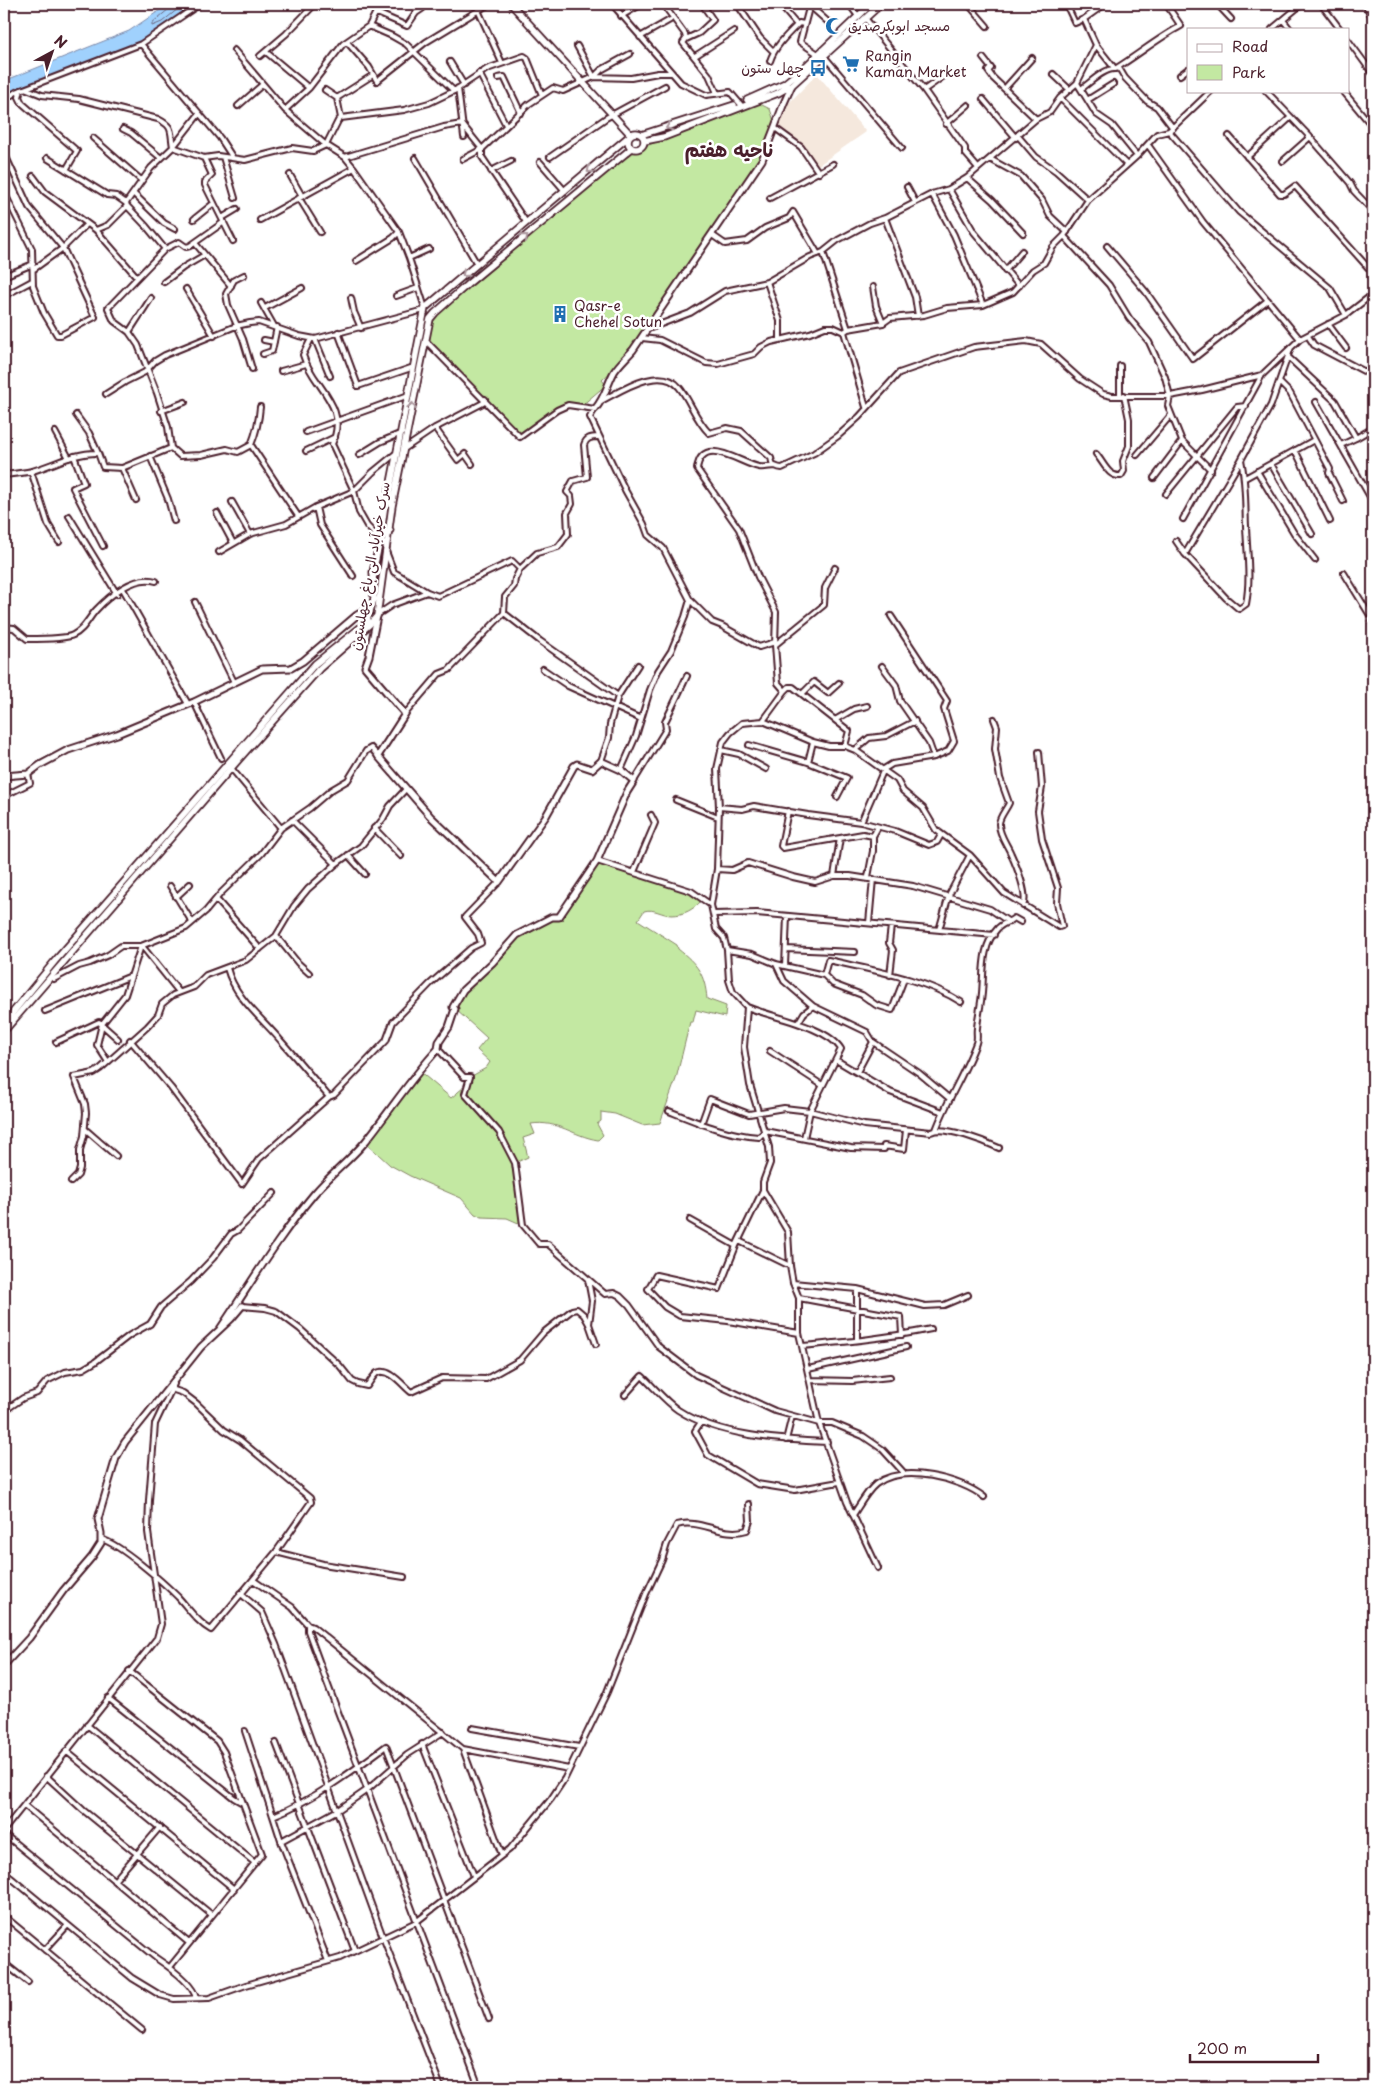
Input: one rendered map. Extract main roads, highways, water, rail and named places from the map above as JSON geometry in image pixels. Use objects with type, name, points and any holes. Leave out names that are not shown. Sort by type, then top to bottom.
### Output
[{"type":"main road","points":[[511,4],[614,115],[629,137],[632,148],[640,148],[644,141],[664,137],[741,104],[784,83],[821,55],[881,4]]},
{"type":"main road","points":[[392,506],[388,498],[411,368],[424,309],[629,137],[636,133],[641,135],[778,93],[792,85],[871,4]]},
{"type":"main road","points":[[641,135],[644,141]]},
{"type":"main road","name":"سرک خیرآباد الی باغ چهلستون","points":[[264,727],[320,668],[377,616],[388,547],[392,506],[424,339],[430,319],[632,148]]},
{"type":"main road","points":[[4,1031],[231,768],[315,664],[366,623],[374,600],[373,572],[381,536],[390,530]]},
{"type":"main road","points":[[4,1023],[55,961],[264,727]]},
{"type":"water","points":[[169,4],[192,4],[165,26],[128,48],[97,58],[13,92],[4,98],[4,81],[129,31]]},
{"type":"place","name":"مسجد ابوبکرصدیق","points":[[834,26]]},
{"type":"place","name":"Rangin Kaman Market","points":[[851,64]]},
{"type":"place","name":"چهل ستون","points":[[818,68]]},
{"type":"place","name":"Qasr-e Chehel Sotun","points":[[560,314]]},
{"type":"district","name":"ناحیه هفتم","points":[[729,150]]}]
